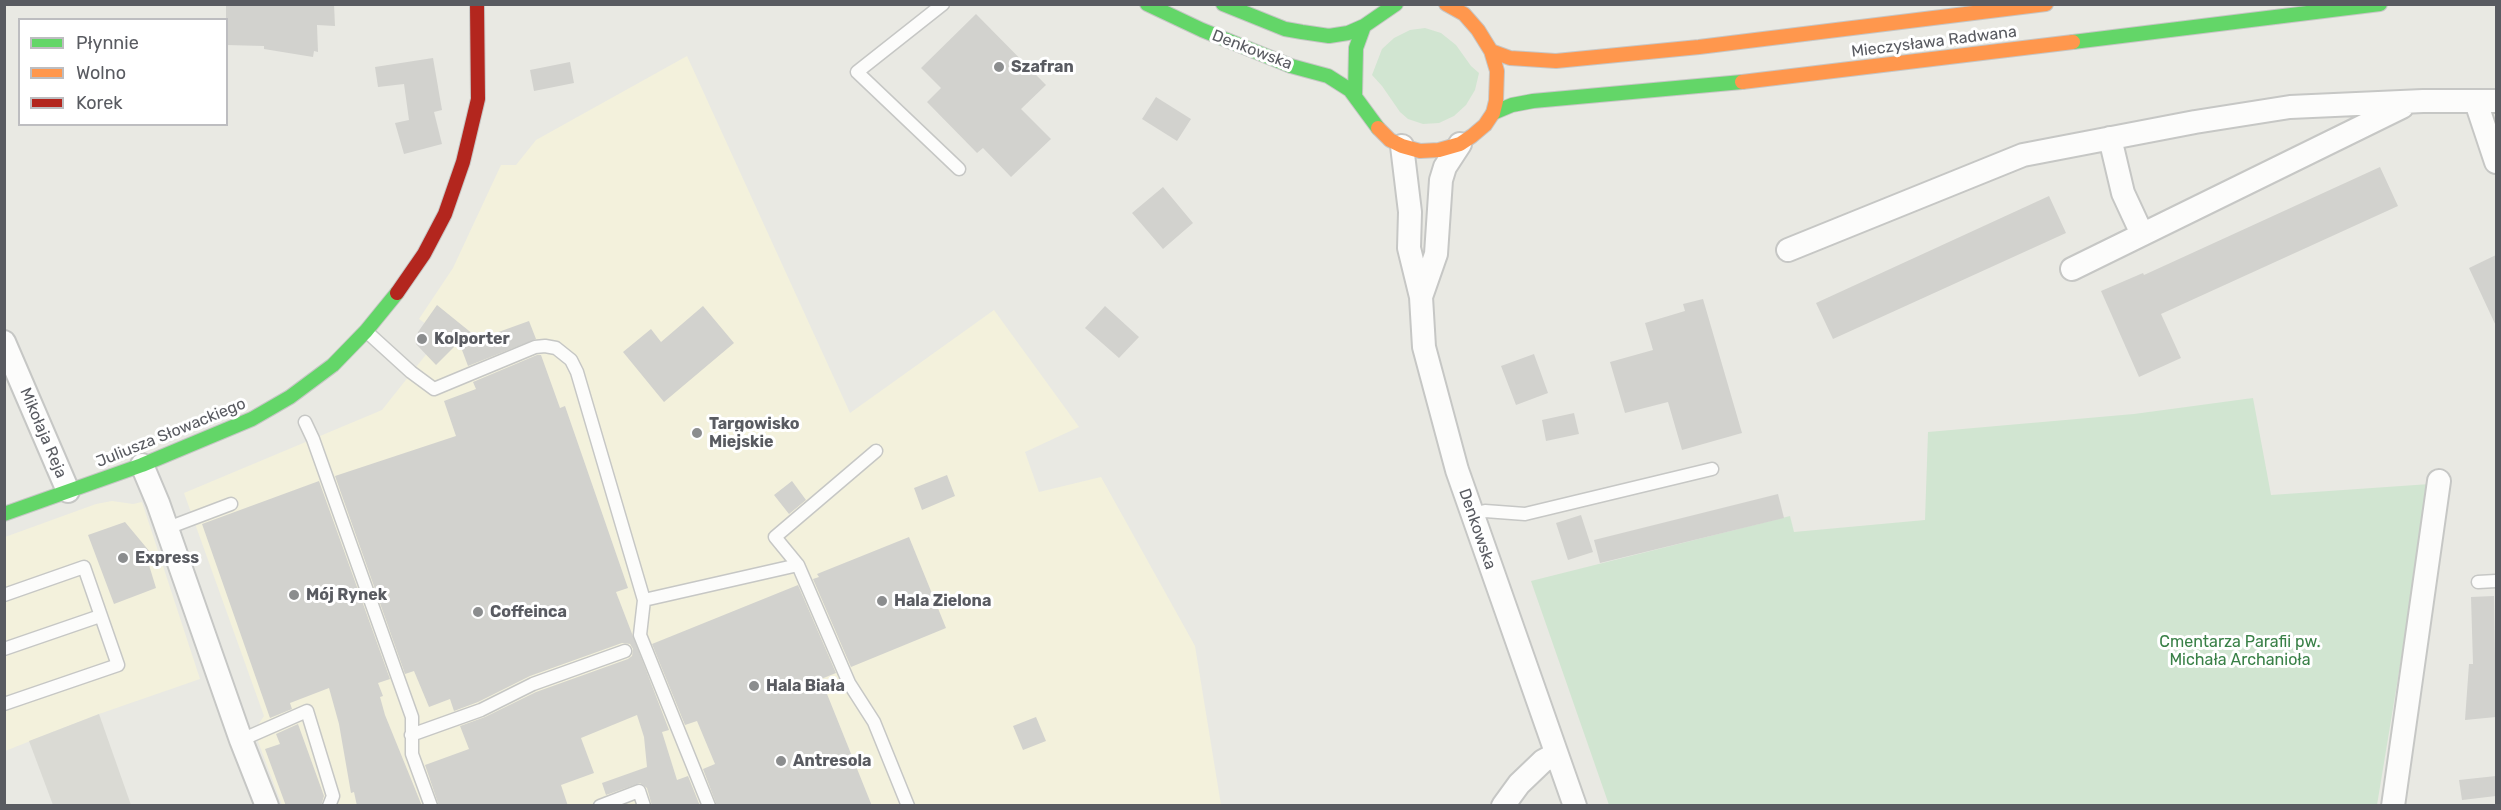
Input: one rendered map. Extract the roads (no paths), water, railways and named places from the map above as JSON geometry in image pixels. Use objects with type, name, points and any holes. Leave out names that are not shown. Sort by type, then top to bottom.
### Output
[{"type":"main road","name":"Juliusza Słowackiego","points":[[4,514],[142,465],[252,419],[290,398],[333,365],[366,331],[404,284],[424,254],[446,214],[464,162],[478,99],[477,4]]},
{"type":"main road","name":"Denkowska","points":[[1147,4],[1202,30],[1291,66],[1328,76],[1344,85],[1355,96],[1379,130],[1402,147]]},
{"type":"main road","name":"Denkowska","points":[[1223,4],[1285,29],[1329,36],[1396,4]]},
{"type":"main road","points":[[1402,147],[1430,150],[1460,144],[1485,125],[1493,113],[1498,86],[1497,71],[1491,51],[1478,30],[1464,14],[1446,4]]},
{"type":"main road","name":"Mieczysława Radwana","points":[[1491,51],[1510,58],[1556,61],[1699,47],[2046,4]]},
{"type":"main road","name":"Mieczysława Radwana","points":[[1493,113],[1512,105],[1533,101],[1787,78],[2379,4]]},
{"type":"main road","points":[[1355,96],[1356,48],[1373,16]]},
{"type":"street","points":[[2072,269],[2411,102]]},
{"type":"street","points":[[1788,250],[2023,155],[2290,107],[2411,102],[2486,102],[2496,162]]},
{"type":"street","points":[[2110,138],[2123,193],[2142,234]]},
{"type":"street","name":"Denkowska","points":[[1421,297],[1436,254],[1441,180],[1445,167],[1460,144]]},
{"type":"street","name":"Denkowska","points":[[1402,147],[1410,212],[1409,248],[1421,297],[1424,347],[1471,514],[1575,806]]},
{"type":"street","name":"Mikołaja Reja","points":[[4,342],[68,491]]},
{"type":"street","points":[[142,465],[158,503],[165,529],[267,806]]},
{"type":"street","points":[[2393,806],[2439,482]]},
{"type":"street","points":[[1503,806],[1519,784],[1543,761],[1556,754]]},
{"type":"lane","points":[[943,4],[857,72],[958,169]]},
{"type":"lane","points":[[366,331],[411,372],[434,388],[535,347],[556,348],[571,360],[577,372],[644,600],[640,634],[709,806]]},
{"type":"lane","points":[[305,422],[412,717],[412,754],[431,806]]},
{"type":"lane","points":[[876,451],[775,537],[798,565],[849,683],[874,722],[908,806]]},
{"type":"lane","points":[[1471,514],[1485,511],[1525,514],[1712,469]]},
{"type":"lane","points":[[165,529],[231,504]]},
{"type":"lane","points":[[644,600],[798,565]]},
{"type":"lane","points":[[4,595],[84,567],[118,665],[4,704]]},
{"type":"lane","points":[[2478,582],[2496,581]]},
{"type":"lane","points":[[4,649],[100,616]]},
{"type":"lane","points":[[411,735],[481,710],[533,684],[625,651]]},
{"type":"lane","points":[[241,740],[307,711],[333,796],[329,806]]},
{"type":"lane","points":[[600,806],[639,791],[644,806]]},
{"type":"place","name":"Szafran","points":[[999,67]]},
{"type":"place","name":"Kolporter","points":[[422,339]]},
{"type":"place","name":"Targowisko Miejskie","points":[[697,433]]},
{"type":"place","name":"Express","points":[[123,558]]},
{"type":"place","name":"Mój Rynek","points":[[294,595]]},
{"type":"place","name":"Hala Zielona","points":[[882,601]]},
{"type":"place","name":"Coffeinca","points":[[478,612]]},
{"type":"place","name":"Hala Biała","points":[[754,686]]},
{"type":"place","name":"Antresola","points":[[781,761]]},
{"type":"park label","name":"Cmentarza Parafii pw. Michała Archanioła","points":[[2240,651]]}]
